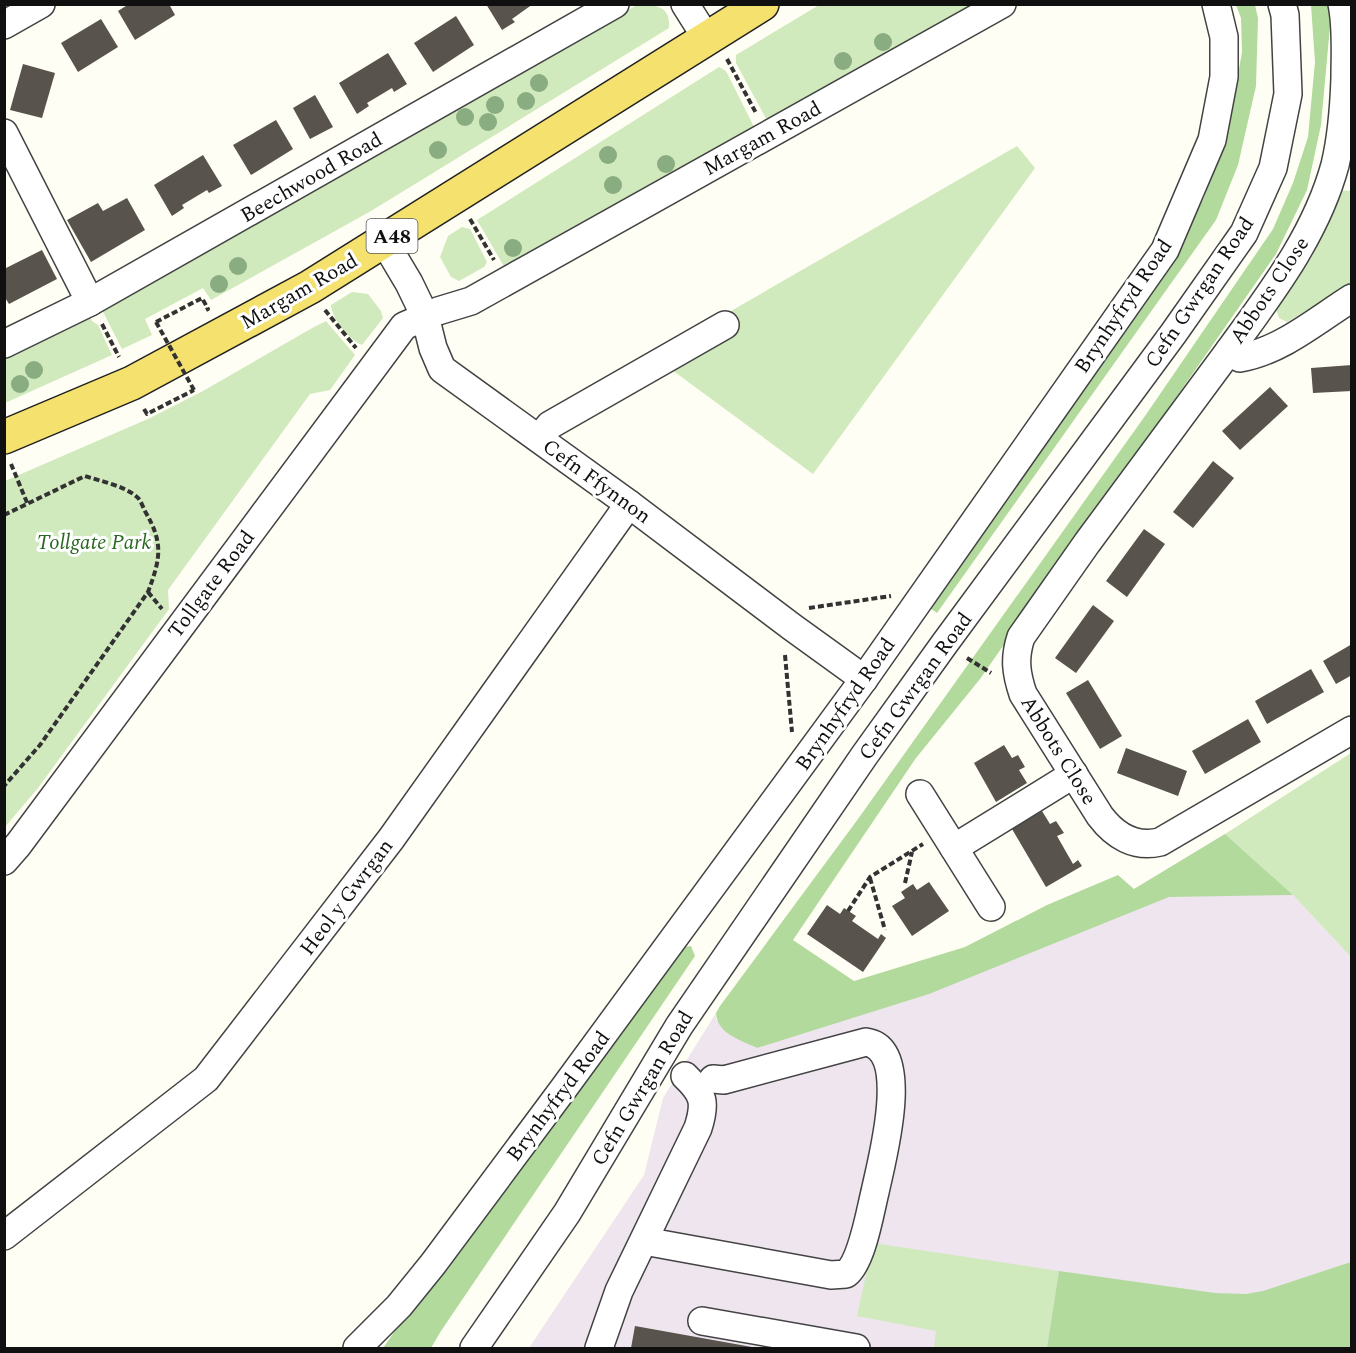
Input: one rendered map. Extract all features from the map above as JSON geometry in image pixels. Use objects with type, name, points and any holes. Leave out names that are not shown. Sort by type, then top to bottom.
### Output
[{"type":"main road","name":"Margam Road","points":[[7,447],[310,287],[762,4]]},
{"type":"street","points":[[4,25],[41,4]]},
{"type":"street","name":"Beechwood Road","points":[[4,344],[90,302],[615,4]]},
{"type":"street","points":[[685,4],[710,36]]},
{"type":"street","name":"Margam Road","points":[[425,316],[471,301],[1002,4]]},
{"type":"street","name":"Cefn Gwrgan Road","points":[[474,1348],[567,1213],[679,1026],[864,756],[945,642],[1173,334],[1244,232],[1273,168],[1288,94],[1285,15],[1282,4]]},
{"type":"street","name":"Abbots Close","points":[[1342,4],[1345,59],[1343,165],[1326,192],[1295,258],[1021,637],[1016,652],[1016,673],[1023,694],[1110,829],[1121,837],[1147,845],[1160,842],[1352,730]]},
{"type":"street","name":"Brynhyfryd Road","points":[[357,1348],[399,1306],[450,1242],[864,679],[1165,250],[1212,140],[1224,77],[1224,37],[1217,6]]},
{"type":"street","points":[[4,133],[90,302]]},
{"type":"street","name":"Cefn Ffynnon","points":[[384,241],[425,316],[433,348],[442,369],[629,504],[864,679]]},
{"type":"street","name":"Abbots Close","points":[[1229,351],[1240,358],[1254,356],[1283,343],[1352,297]]},
{"type":"street","name":"Tollgate Road","points":[[4,861],[404,326],[425,316]]},
{"type":"street","points":[[539,438],[550,425],[725,325]]},
{"type":"street","name":"Heol y Gwrgan","points":[[4,1236],[206,1079],[391,839],[629,504]]},
{"type":"street","points":[[949,840],[1074,774]]},
{"type":"street","points":[[920,794],[991,907]]},
{"type":"street","points":[[644,1240],[831,1275],[846,1274],[853,1266],[870,1212],[887,1135],[891,1080],[882,1050],[866,1042],[724,1080],[713,1079]]},
{"type":"street","points":[[599,1348],[613,1306],[688,1152],[702,1115],[702,1098],[685,1076]]},
{"type":"street","points":[[702,1321],[856,1348]]},
{"type":"path","points":[[710,36],[767,134]]},
{"type":"path","points":[[456,195],[506,281]]},
{"type":"path","points":[[310,287],[327,313],[358,350],[376,363]]},
{"type":"path","points":[[147,414],[194,390],[156,322],[202,298],[208,309],[198,314]]},
{"type":"path","points":[[90,302],[120,358],[129,352]]},
{"type":"path","points":[[159,336],[169,331]]},
{"type":"path","points":[[7,447],[28,505]]},
{"type":"path","points":[[4,515],[85,476],[112,484],[137,497],[150,518],[159,546],[158,566],[148,592],[39,745],[4,786]]},
{"type":"path","points":[[148,592],[161,608]]},
{"type":"path","points":[[848,911],[870,877],[912,851],[949,840]]},
{"type":"path","points":[[905,884],[912,851]]},
{"type":"path","points":[[870,877],[885,930]]},
{"type":"shaded area","points":[[1225,834],[1293,895],[1351,957],[1351,1348],[529,1348],[644,1175],[663,1098],[716,1013],[716,1019],[729,1034],[757,1048],[1134,889]]},
{"type":"green space","points":[[637,5],[660,8],[667,15],[669,28],[371,211],[211,300],[203,288],[145,319],[152,335],[122,349],[101,308],[167,273]]},
{"type":"green space","points":[[819,5],[978,5],[768,122],[736,63],[736,55]]},
{"type":"green space","points":[[1236,5],[1255,5],[1258,18],[1256,86],[1238,165],[1216,220],[937,613],[927,606],[1169,262],[1204,198],[1229,127],[1242,52],[1241,18]]},
{"type":"green space","points":[[1311,5],[1328,5],[1331,15],[1321,125],[1307,190],[1276,254],[980,679],[916,758],[793,940],[854,981],[965,947],[1047,905],[1118,875],[1134,889],[1225,834],[1293,895],[1169,897],[929,994],[757,1048],[737,1039],[725,1031],[717,1020],[716,1013],[720,1006],[858,819],[1145,416],[1273,229],[1293,183],[1308,137],[1315,62]]},
{"type":"green space","points":[[719,67],[726,71],[755,129],[505,268],[477,220]]},
{"type":"green space","points":[[1017,146],[1035,168],[813,474],[653,356]]},
{"type":"green space","points":[[1339,190],[1351,191],[1351,284],[1287,322],[1279,318],[1276,308],[1312,257]]},
{"type":"green space","points":[[462,227],[470,229],[487,262],[484,267],[459,281],[451,277],[440,257],[448,236]]},
{"type":"green space","points":[[352,292],[368,294],[381,311],[383,318],[362,345],[352,339],[342,328],[332,311],[331,305]]},
{"type":"green space","points":[[89,316],[98,325],[112,355],[5,403],[5,356]]},
{"type":"green space","name":"Tollgate Park","points":[[326,321],[355,355],[330,390],[310,394],[168,590],[169,609],[38,788],[5,827],[5,481],[150,418],[203,391]]},
{"type":"green space","points":[[1351,753],[1351,957],[1293,895],[1225,834]]},
{"type":"green space","points":[[691,946],[695,956],[431,1348],[383,1348],[683,947]]},
{"type":"green space","points":[[873,1243],[1059,1271],[1047,1348],[934,1348],[936,1331],[857,1316]]},
{"type":"green space","points":[[1351,1262],[1351,1348],[1047,1348],[1059,1271],[1215,1293],[1246,1294],[1263,1291]]},
{"type":"building","points":[[129,4],[169,4],[175,15],[135,40],[118,11]]},
{"type":"building","points":[[486,4],[533,4],[512,19],[515,22],[502,30]]},
{"type":"building","points":[[456,16],[474,45],[433,72],[414,43]]},
{"type":"building","points":[[101,19],[118,47],[78,72],[61,43]]},
{"type":"building","points":[[388,53],[407,84],[394,92],[392,88],[367,103],[369,106],[357,114],[339,83]]},
{"type":"building","points":[[23,64],[55,73],[42,118],[10,110]]},
{"type":"building","points":[[315,95],[333,127],[310,139],[293,108]]},
{"type":"building","points":[[276,120],[293,149],[251,175],[233,145]]},
{"type":"building","points":[[203,155],[222,186],[209,193],[207,190],[182,205],[184,208],[172,216],[154,185]]},
{"type":"building","points":[[127,198],[145,230],[91,262],[67,220],[98,203],[103,211]]},
{"type":"building","points":[[42,250],[57,279],[9,304],[4,296],[4,269]]},
{"type":"building","points":[[1352,365],[1352,391],[1313,393],[1311,368]]},
{"type":"building","points":[[1270,387],[1288,406],[1240,450],[1222,431]]},
{"type":"building","points":[[1213,461],[1234,478],[1193,528],[1173,512]]},
{"type":"building","points":[[1144,529],[1165,544],[1127,597],[1106,581]]},
{"type":"building","points":[[1093,605],[1114,621],[1076,673],[1055,658]]},
{"type":"building","points":[[1352,644],[1352,675],[1336,684],[1323,661]]},
{"type":"building","points":[[1311,669],[1324,692],[1267,724],[1255,701]]},
{"type":"building","points":[[1088,680],[1122,736],[1100,749],[1066,693]]},
{"type":"building","points":[[1248,719],[1261,742],[1205,774],[1192,751]]},
{"type":"building","points":[[1004,745],[1012,758],[1018,755],[1025,767],[1019,770],[1027,783],[996,802],[974,763]]},
{"type":"building","points":[[1126,748],[1187,771],[1178,796],[1117,773]]},
{"type":"building","points":[[1042,811],[1050,824],[1056,821],[1064,833],[1057,836],[1073,864],[1078,860],[1082,866],[1046,887],[1012,829]]},
{"type":"building","points":[[929,882],[949,911],[912,936],[892,906],[905,898],[901,892],[913,884],[917,890]]},
{"type":"building","points":[[827,905],[840,914],[844,908],[856,916],[852,921],[878,939],[881,934],[886,938],[863,972],[807,934]]},
{"type":"building","points":[[635,1326],[752,1347],[752,1348],[631,1348]]}]
